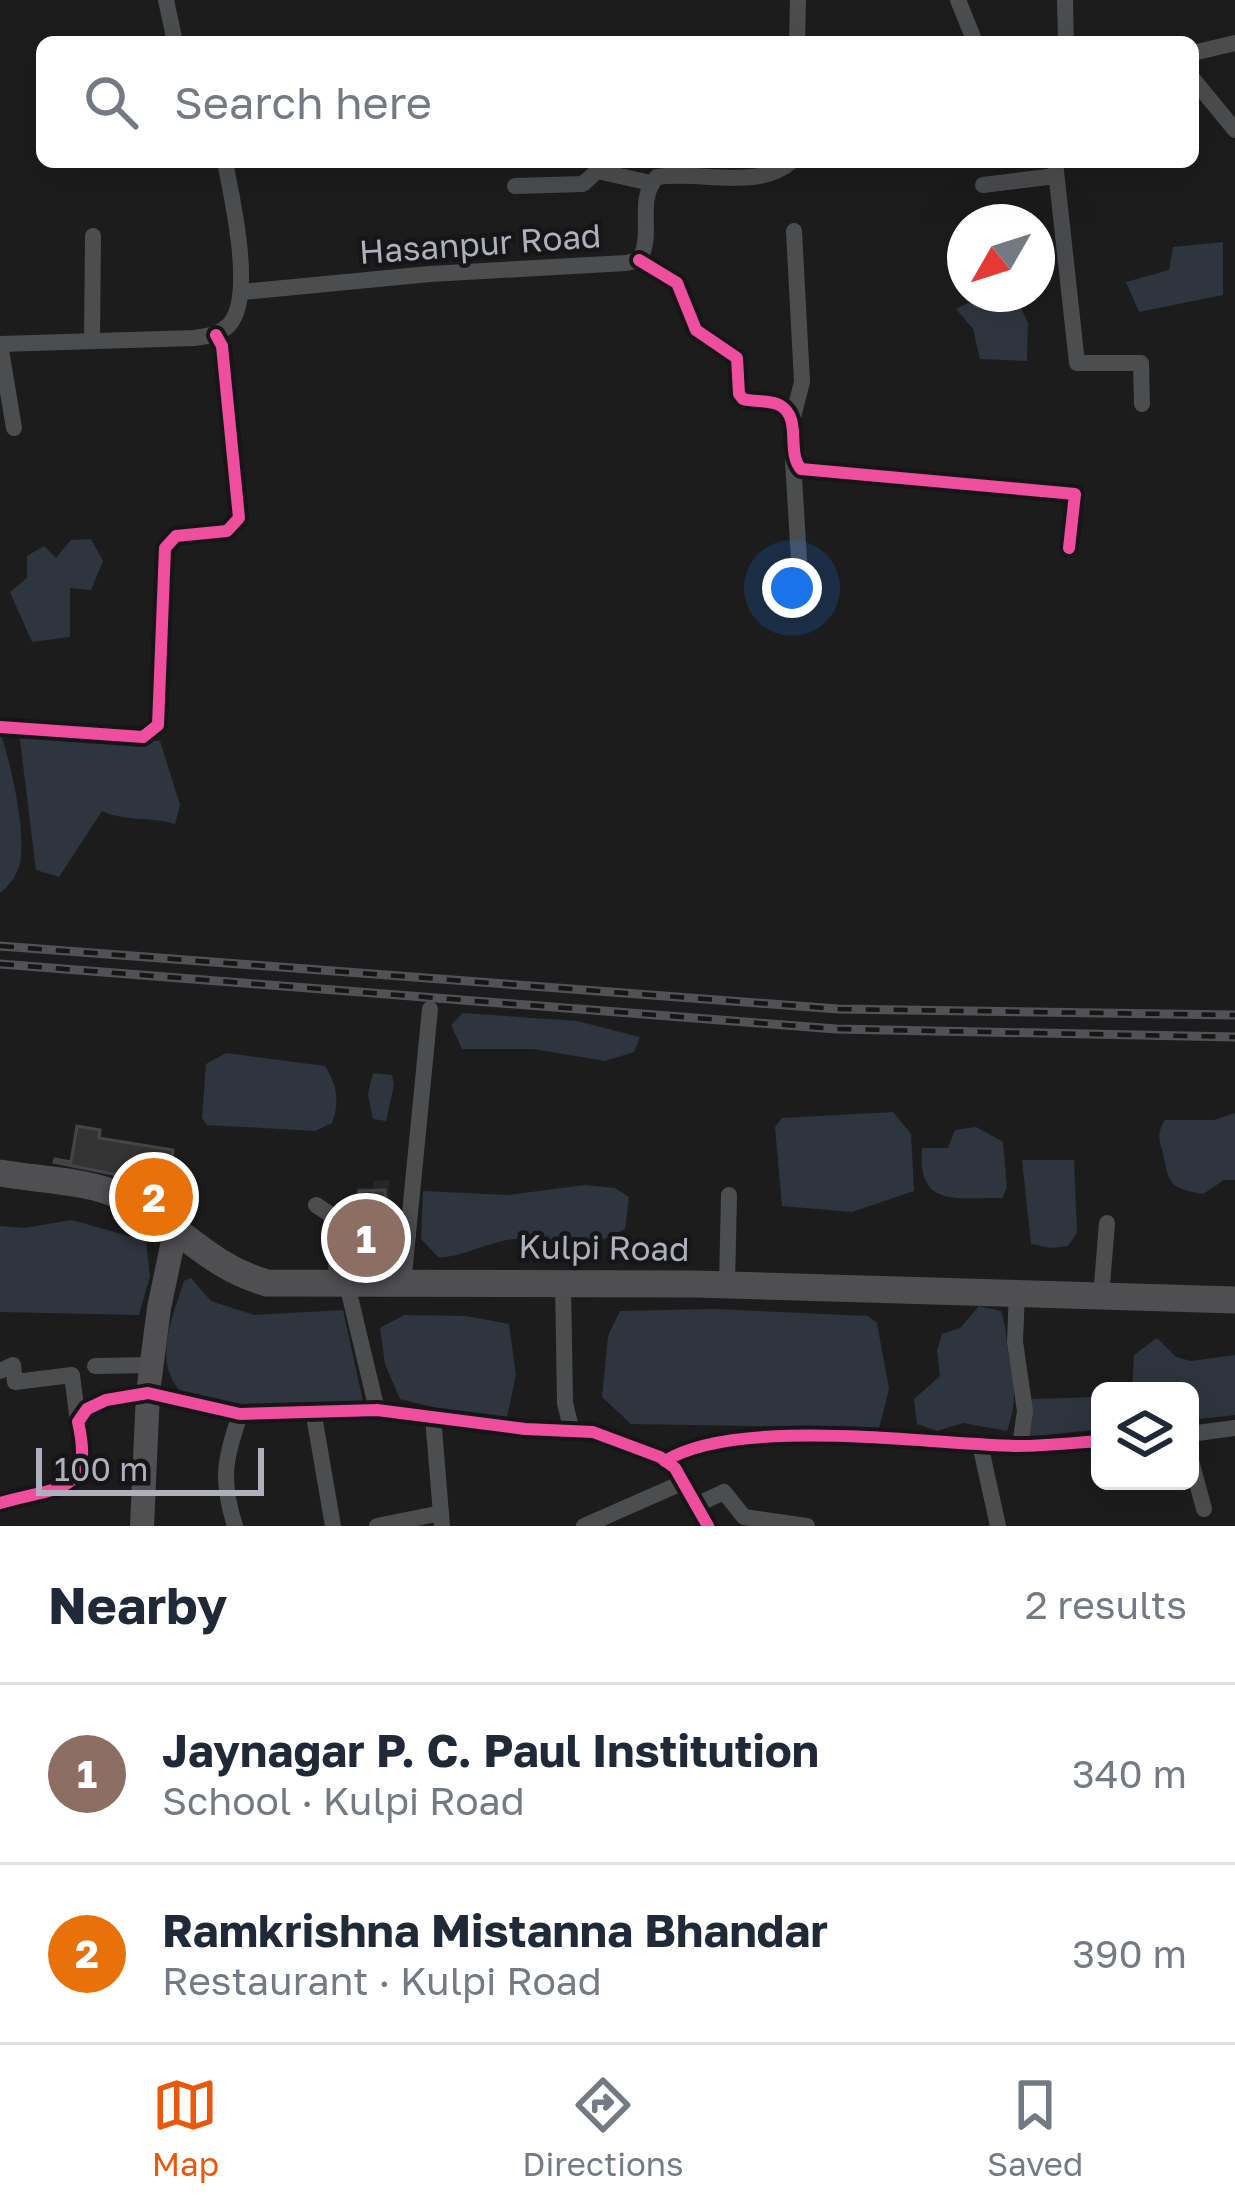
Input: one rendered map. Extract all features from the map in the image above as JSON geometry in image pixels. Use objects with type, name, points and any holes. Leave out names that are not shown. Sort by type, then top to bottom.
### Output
[{"type":"main road","name":"Kulpi Road","points":[[0,1173],[125,1198],[221,1266],[244,1276],[297,1286],[563,1282],[1235,1300]]},
{"type":"main road","points":[[142,1526],[148,1394],[175,1232]]},
{"type":"street","points":[[166,0],[175,36]]},
{"type":"street","points":[[797,36],[798,0]]},
{"type":"street","points":[[958,0],[973,36]]},
{"type":"street","points":[[1065,0],[1066,36]]},
{"type":"street","points":[[1199,52],[1235,43]]},
{"type":"street","points":[[1199,87],[1235,130]]},
{"type":"street","points":[[14,428],[0,344],[217,334],[236,316],[242,292],[226,168]]},
{"type":"street","points":[[515,186],[583,184],[597,171],[650,183],[670,175],[766,174],[778,168]]},
{"type":"street","points":[[983,185],[1056,169],[1076,363],[1141,363],[1142,404]]},
{"type":"street","name":"Hasanpur Road","points":[[242,292],[639,260],[646,250],[650,183]]},
{"type":"street","points":[[794,231],[802,382],[792,421],[800,560]]},
{"type":"street","points":[[92,341],[93,236]]},
{"type":"street","points":[[639,260],[677,283],[696,330],[737,358],[743,399],[778,404],[792,421]]},
{"type":"street","points":[[0,727],[143,736],[158,725],[165,548],[176,536],[218,535],[238,518],[222,346],[217,334]]},
{"type":"street","points":[[794,460],[810,473],[1075,494],[1070,548]]},
{"type":"street","points":[[404,1285],[430,1009]]},
{"type":"street","points":[[728,1285],[729,1195]]},
{"type":"street","points":[[316,1205],[331,1215],[342,1284],[376,1410]]},
{"type":"street","points":[[1101,1297],[1107,1223]]},
{"type":"street","points":[[563,1282],[565,1403],[572,1432]]},
{"type":"street","points":[[1018,1291],[1015,1342],[1025,1411],[1020,1446]]},
{"type":"street","points":[[0,1371],[13,1365],[15,1382],[71,1375],[85,1463],[78,1476],[0,1503]]},
{"type":"street","points":[[94,1366],[152,1365]]},
{"type":"street","points":[[78,1422],[87,1409],[106,1400],[148,1394],[240,1414],[376,1410],[593,1432],[665,1461],[684,1482],[708,1526]]},
{"type":"street","points":[[314,1410],[333,1526]]},
{"type":"street","points":[[236,1526],[223,1471],[240,1414]]},
{"type":"street","points":[[377,1526],[441,1520],[433,1417]]},
{"type":"street","points":[[1199,1433],[1235,1428]]},
{"type":"street","points":[[665,1461],[691,1447],[736,1438],[1020,1446],[1091,1442]]},
{"type":"street","points":[[980,1444],[998,1526]]},
{"type":"street","points":[[584,1526],[684,1482]]},
{"type":"street","points":[[1199,1490],[1204,1509]]},
{"type":"street","points":[[698,1504],[724,1492],[744,1517],[807,1526]]},
{"type":"shaded area","points":[[1223,242],[1223,295],[1139,312],[1126,282],[1169,270],[1173,247]]},
{"type":"shaded area","points":[[959,312],[1023,312],[1028,323],[1027,361],[980,359],[973,329]]},
{"type":"shaded area","points":[[91,539],[103,561],[91,590],[70,588],[70,637],[32,642],[10,592],[27,578],[27,556],[44,546],[56,558],[71,540]]},
{"type":"shaded area","points":[[0,732],[16,797],[21,849],[17,871],[0,893]]},
{"type":"shaded area","points":[[19,732],[160,741],[180,805],[175,824],[102,811],[59,877],[36,870]]},
{"type":"shaded area","points":[[463,1013],[577,1021],[640,1037],[634,1052],[605,1061],[533,1049],[462,1049],[451,1025]]},
{"type":"shaded area","points":[[226,1053],[325,1066],[336,1094],[332,1123],[315,1131],[207,1125],[202,1118],[206,1064]]},
{"type":"shaded area","points":[[373,1073],[392,1075],[386,1121],[373,1119],[368,1094]]},
{"type":"shaded area","points":[[893,1112],[911,1134],[914,1191],[852,1212],[782,1206],[775,1127],[782,1118]]},
{"type":"shaded area","points":[[1235,1113],[1235,1180],[1224,1180],[1203,1194],[1174,1185],[1160,1139],[1165,1120],[1214,1120]]},
{"type":"shaded area","points":[[976,1127],[1003,1142],[1007,1188],[1002,1198],[955,1198],[933,1190],[922,1168],[922,1148],[948,1148],[955,1130]]},
{"type":"shaded area","points":[[1022,1160],[1074,1160],[1077,1233],[1068,1246],[1031,1244]]},
{"type":"shaded area","points":[[389,1180],[395,1274],[343,1277],[338,1202],[357,1201],[357,1188]]},
{"type":"shaded area","points":[[585,1185],[615,1188],[629,1197],[625,1229],[604,1239],[588,1239],[587,1244],[547,1246],[521,1238],[438,1257],[421,1239],[423,1191],[508,1195]]},
{"type":"shaded area","points":[[72,1220],[146,1241],[150,1276],[139,1315],[0,1312],[0,1226],[24,1228]]},
{"type":"shaded area","points":[[191,1278],[211,1301],[254,1315],[343,1310],[363,1401],[228,1405],[184,1394],[168,1370],[166,1353],[184,1281]]},
{"type":"shaded area","points":[[979,1306],[1001,1311],[1004,1321],[1014,1391],[1007,1431],[963,1423],[937,1431],[917,1424],[914,1399],[940,1376],[937,1350],[942,1334],[960,1328]]},
{"type":"shaded area","points":[[714,1309],[868,1316],[877,1323],[889,1389],[879,1428],[631,1424],[602,1397],[608,1336],[620,1311]]},
{"type":"shaded area","points":[[404,1315],[466,1316],[509,1324],[516,1375],[507,1417],[449,1411],[400,1399],[385,1364],[380,1328]]},
{"type":"shaded area","points":[[1157,1338],[1176,1357],[1191,1361],[1235,1355],[1235,1415],[1199,1419],[1199,1382],[1132,1382],[1134,1355]]},
{"type":"shaded area","points":[[1091,1397],[1091,1430],[1029,1437],[1030,1399]]},
{"type":"building","points":[[77,1126],[100,1130],[99,1138],[173,1150],[169,1184],[163,1183],[159,1196],[136,1184],[137,1179],[54,1162],[71,1162]]},
{"type":"building","points":[[385,1190],[386,1208],[360,1209],[359,1191]]},
{"type":"building","points":[[359,1203],[361,1235],[391,1233],[392,1265],[349,1265],[341,1204]]},
{"type":"railway","points":[[0,946],[838,1009],[1235,1015]]},
{"type":"railway","points":[[0,964],[836,1029],[1235,1037]]},
{"type":"cycle path","points":[[639,260],[677,283],[696,330],[737,358],[743,399],[773,403],[787,412],[801,469],[1075,494],[1069,548]]},
{"type":"cycle path","points":[[0,727],[143,737],[158,725],[165,548],[176,536],[227,531],[239,518],[222,346],[216,335]]},
{"type":"cycle path","points":[[0,1503],[67,1484],[81,1463],[78,1422],[87,1409],[106,1400],[148,1393],[240,1414],[377,1410],[525,1429],[593,1432],[660,1457],[675,1468],[708,1526]]},
{"type":"cycle path","points":[[665,1461],[697,1447],[784,1436],[1016,1446],[1091,1442]]},
{"type":"place","name":"Ramkrishna Mistanna Bhandar","points":[[154,1197]]},
{"type":"place","name":"Jaynagar P. C. Paul Institution","points":[[366,1238]]}]
